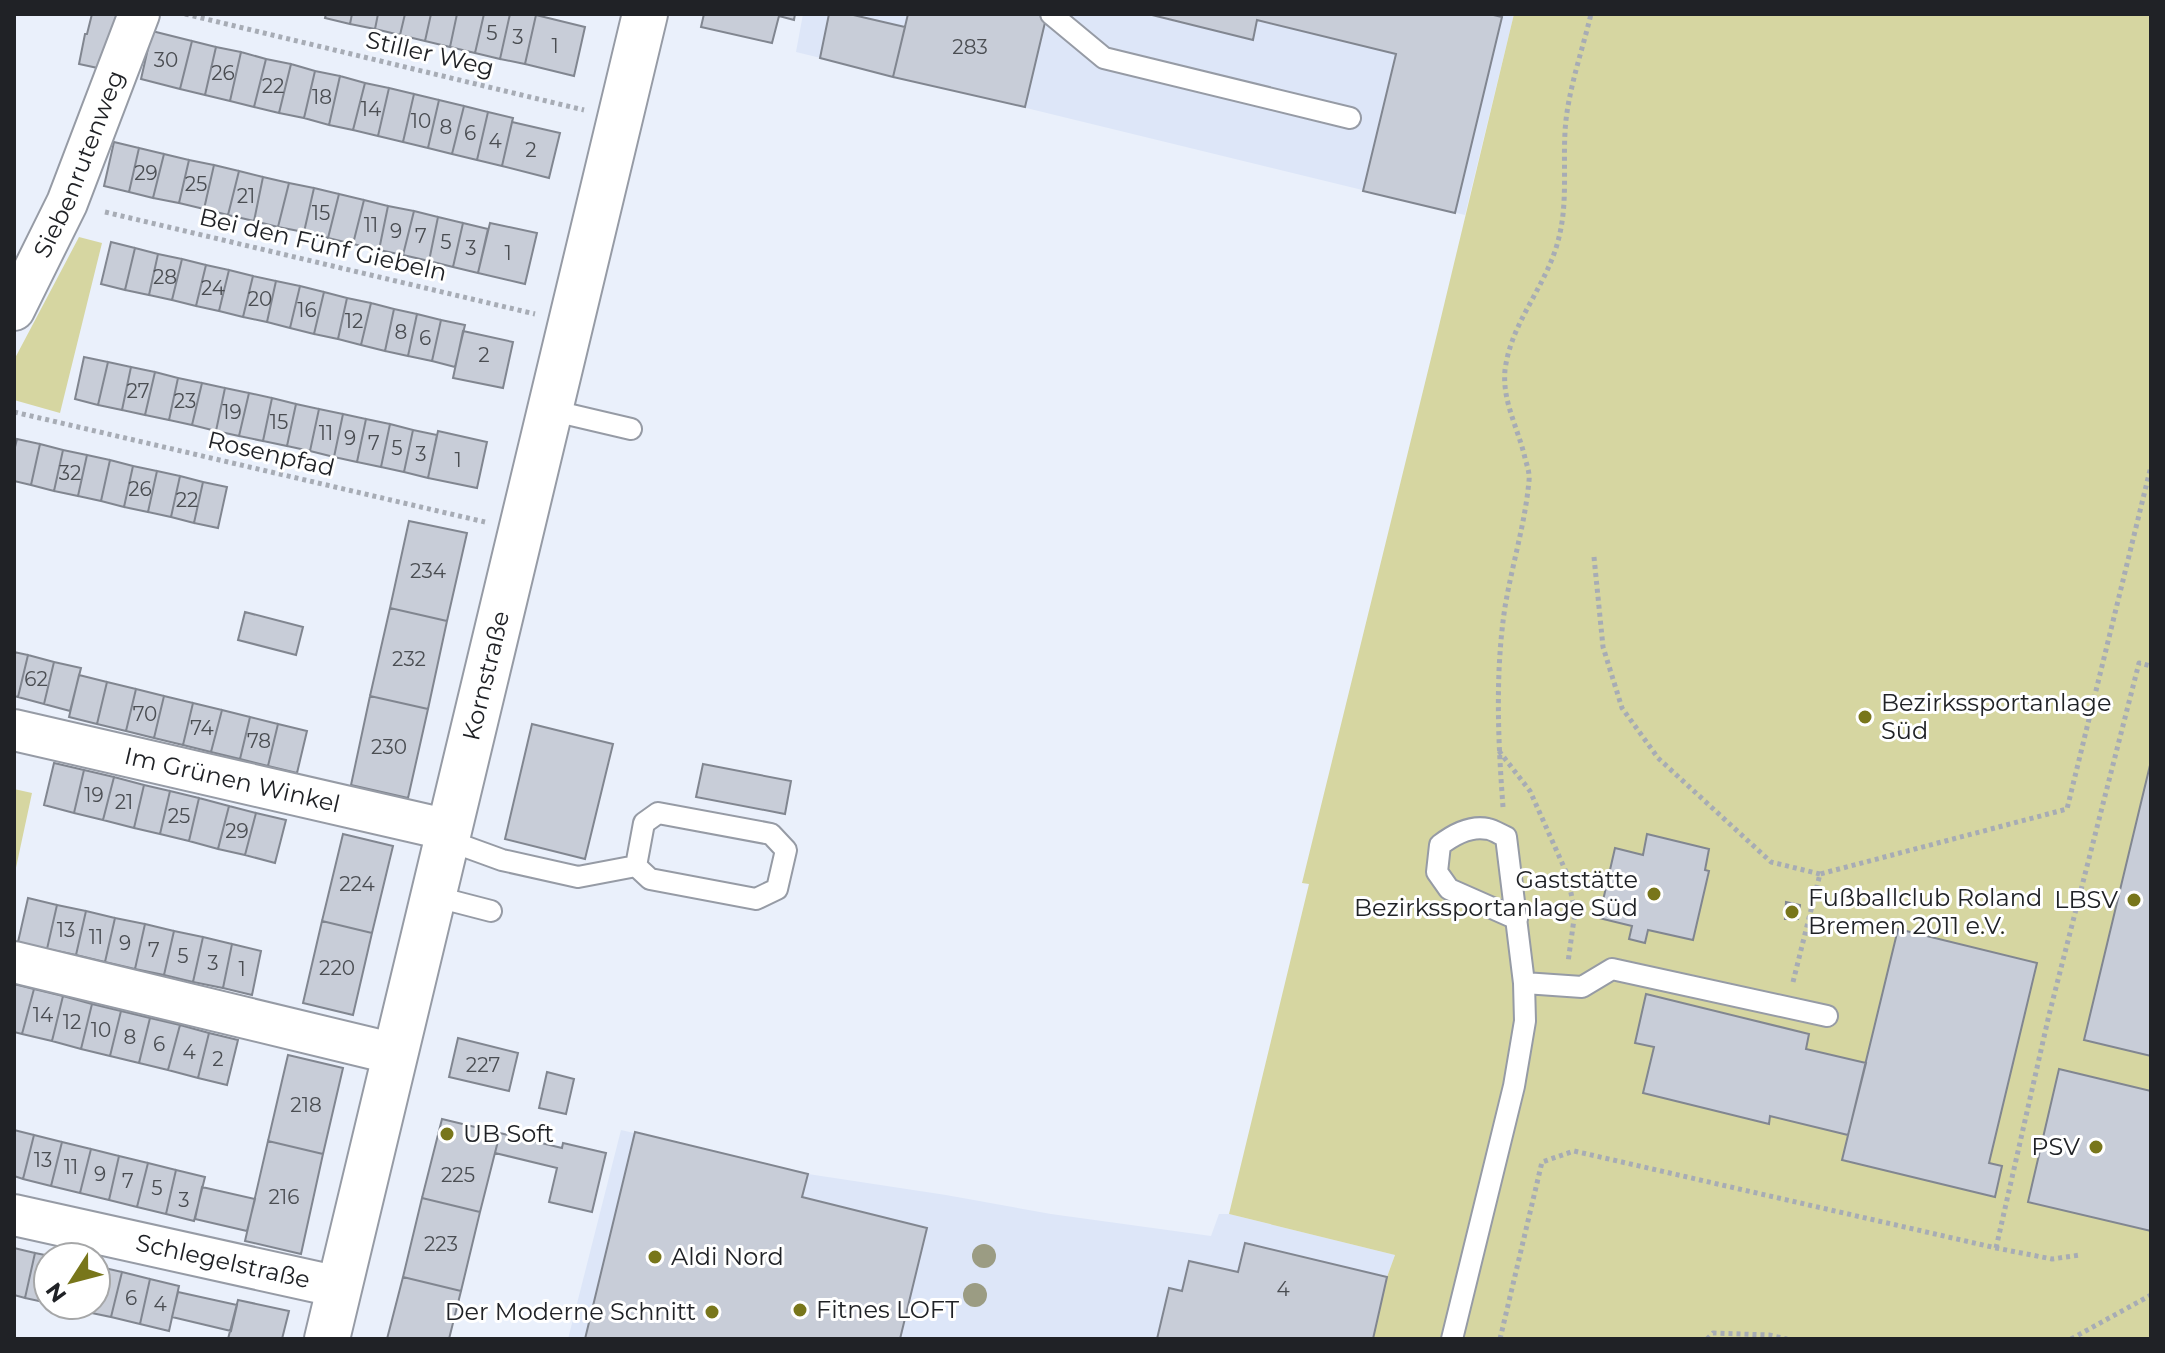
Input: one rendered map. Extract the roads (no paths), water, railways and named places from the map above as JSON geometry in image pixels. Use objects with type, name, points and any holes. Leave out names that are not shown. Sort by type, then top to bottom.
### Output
[{"type":"street","name":"Siebenrutenweg","points":[[14,310],[67,203],[139,14]]},
{"type":"street","name":"Kornstraße","points":[[327,1339],[645,14]]},
{"type":"street","name":"Im Grünen Winkel","points":[[14,730],[448,835]]},
{"type":"street","points":[[14,962],[395,1054]]},
{"type":"street","name":"Schlegelstraße","points":[[14,1215],[339,1287]]},
{"type":"lane","points":[[1051,14],[1104,58],[1350,118]]},
{"type":"lane","points":[[550,410],[631,429]]},
{"type":"lane","points":[[658,813],[771,834],[786,850],[777,889],[756,899],[650,879],[636,866],[644,823],[658,813]]},
{"type":"lane","points":[[1452,1339],[1514,1086],[1525,1021],[1524,983],[1517,919],[1506,837],[1487,829],[1455,833],[1440,845],[1437,872],[1449,889],[1517,919]]},
{"type":"lane","points":[[448,835],[502,860],[578,877],[636,866]]},
{"type":"lane","points":[[433,896],[491,911]]},
{"type":"lane","points":[[1524,983],[1582,987],[1612,969],[1827,1016]]},
{"type":"place","name":"Bezirkssportanlage Süd","points":[[1865,717]]},
{"type":"place","name":"Gaststätte Bezirkssportanlage Süd","points":[[1654,894]]},
{"type":"place","name":"LBSV","points":[[2134,900]]},
{"type":"place","name":"Fußballclub Roland Bremen 2011 e.V.","points":[[1792,912]]},
{"type":"place","name":"UB Soft","points":[[447,1134]]},
{"type":"place","name":"PSV","points":[[2096,1147]]},
{"type":"place","name":"Aldi Nord","points":[[655,1257]]},
{"type":"place","name":"Fitnes LOFT","points":[[800,1310]]},
{"type":"place","name":"Der Moderne Schnitt","points":[[712,1312]]}]
